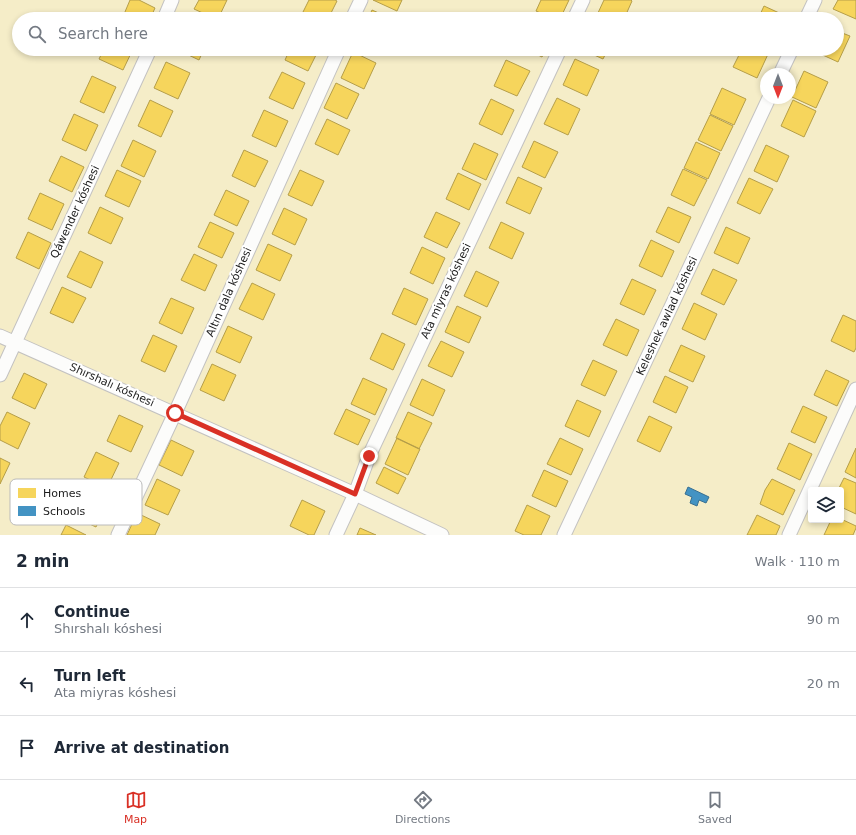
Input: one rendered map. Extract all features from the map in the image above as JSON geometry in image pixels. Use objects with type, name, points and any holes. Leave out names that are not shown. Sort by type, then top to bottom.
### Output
[{"type":"street","points":[[167,12],[172,0]]},
{"type":"street","points":[[355,12],[361,0]]},
{"type":"street","points":[[577,12],[583,0]]},
{"type":"street","points":[[809,12],[815,0]]},
{"type":"street","name":"Qáwender kóshesi","points":[[0,375],[147,56]]},
{"type":"street","name":"Altın dala kóshesi","points":[[142,484],[336,56]]},
{"type":"street","name":"Ata miyras kóshesi","points":[[336,535],[355,494],[372,449],[557,56]]},
{"type":"street","points":[[783,68],[789,56]]},
{"type":"street","name":"Keleshek awlad kóshesi","points":[[564,535],[766,104]]},
{"type":"street","name":"Shırshalı kóshesi","points":[[0,336],[355,494],[442,535]]},
{"type":"street","points":[[790,535],[856,389]]},
{"type":"street","name":"Altın dala kóshesi","points":[[118,535],[123,525]]},
{"type":"sand","points":[[0,0],[856,0],[856,535],[0,535]]},
{"type":"building: Homes","points":[[130,0],[139,0],[155,8],[153,12],[125,12]]},
{"type":"building: Homes","points":[[199,0],[227,0],[221,12],[201,12],[194,9]]},
{"type":"building: Homes","points":[[309,0],[337,1],[332,12],[303,12]]},
{"type":"building: Homes","points":[[373,0],[402,0],[397,11]]},
{"type":"building: Homes","points":[[541,0],[569,0],[563,12],[536,11]]},
{"type":"building: Homes","points":[[604,0],[632,1],[627,12],[598,12]]},
{"type":"building: Homes","points":[[838,0],[856,0],[856,19],[844,14],[844,12],[833,9]]},
{"type":"building: Homes","points":[[764,6],[777,12],[761,12]]},
{"type":"building: Homes","points":[[844,34],[850,36],[844,49]]},
{"type":"building: Homes","points":[[100,56],[130,56],[123,70],[99,59]]},
{"type":"building: Homes","points":[[191,56],[201,56],[199,60]]},
{"type":"building: Homes","points":[[287,56],[316,56],[308,71],[285,60]]},
{"type":"building: Homes","points":[[351,56],[361,56],[376,63],[364,89],[341,78]]},
{"type":"building: Homes","points":[[596,56],[604,56],[603,59]]},
{"type":"building: Homes","points":[[738,56],[767,56],[762,68],[760,68],[757,78],[733,67]]},
{"type":"building: Homes","points":[[825,56],[841,56],[838,62]]},
{"type":"building: Homes","points":[[575,59],[599,70],[587,96],[563,85]]},
{"type":"building: Homes","points":[[506,60],[530,71],[517,96],[494,86]]},
{"type":"building: Homes","points":[[166,62],[190,73],[178,99],[154,88]]},
{"type":"building: Homes","points":[[804,71],[828,82],[816,108],[796,99],[796,88]]},
{"type":"building: Homes","points":[[282,72],[305,83],[293,109],[269,98]]},
{"type":"building: Homes","points":[[92,76],[116,87],[104,113],[80,102]]},
{"type":"building: Homes","points":[[336,83],[359,94],[347,119],[324,108]]},
{"type":"building: Homes","points":[[722,88],[746,99],[734,125],[710,114]]},
{"type":"building: Homes","points":[[557,98],[580,109],[568,135],[544,124]]},
{"type":"building: Homes","points":[[491,99],[514,110],[502,135],[479,124]]},
{"type":"building: Homes","points":[[150,100],[173,111],[161,137],[138,126]]},
{"type":"building: Homes","points":[[796,101],[816,111],[804,137],[781,126],[791,104],[796,104]]},
{"type":"building: Homes","points":[[264,110],[288,121],[276,147],[252,136]]},
{"type":"building: Homes","points":[[74,114],[98,125],[86,151],[62,140]]},
{"type":"building: Homes","points":[[710,115],[733,126],[721,151],[698,140]]},
{"type":"building: Homes","points":[[327,119],[350,130],[338,155],[315,144]]},
{"type":"building: Homes","points":[[133,140],[156,151],[144,177],[121,166]]},
{"type":"building: Homes","points":[[534,141],[558,152],[545,178],[522,167]]},
{"type":"building: Homes","points":[[696,142],[720,153],[708,179],[684,168]]},
{"type":"building: Homes","points":[[474,143],[498,154],[486,180],[462,169]]},
{"type":"building: Homes","points":[[766,145],[789,156],[777,182],[754,171]]},
{"type":"building: Homes","points":[[244,150],[268,161],[255,187],[232,176]]},
{"type":"building: Homes","points":[[61,156],[84,167],[72,192],[49,181]]},
{"type":"building: Homes","points":[[683,169],[707,180],[694,206],[671,195]]},
{"type":"building: Homes","points":[[117,170],[141,181],[129,207],[105,196]]},
{"type":"building: Homes","points":[[300,170],[324,181],[312,206],[288,195]]},
{"type":"building: Homes","points":[[458,173],[481,184],[469,210],[446,199]]},
{"type":"building: Homes","points":[[518,177],[542,188],[530,214],[506,203]]},
{"type":"building: Homes","points":[[749,178],[773,189],[760,214],[737,203]]},
{"type":"building: Homes","points":[[226,190],[249,201],[237,226],[214,215]]},
{"type":"building: Homes","points":[[40,193],[64,204],[52,230],[28,219]]},
{"type":"building: Homes","points":[[100,207],[123,218],[111,244],[88,233]]},
{"type":"building: Homes","points":[[668,207],[691,217],[679,243],[656,232]]},
{"type":"building: Homes","points":[[284,208],[307,219],[295,245],[272,234]]},
{"type":"building: Homes","points":[[436,212],[460,223],[447,248],[424,237]]},
{"type":"building: Homes","points":[[210,222],[234,233],[222,258],[198,247]]},
{"type":"building: Homes","points":[[501,222],[524,233],[512,259],[489,248]]},
{"type":"building: Homes","points":[[726,227],[750,238],[738,264],[714,253]]},
{"type":"building: Homes","points":[[28,232],[51,243],[39,269],[16,258]]},
{"type":"building: Homes","points":[[651,240],[674,251],[662,277],[639,266]]},
{"type":"building: Homes","points":[[268,244],[292,255],[280,281],[256,270]]},
{"type":"building: Homes","points":[[422,247],[445,258],[433,284],[410,273]]},
{"type":"building: Homes","points":[[80,251],[103,262],[91,288],[67,277]]},
{"type":"building: Homes","points":[[194,254],[217,265],[205,291],[181,280]]},
{"type":"building: Homes","points":[[713,269],[737,280],[724,305],[701,294]]},
{"type":"building: Homes","points":[[476,271],[499,282],[487,307],[464,296]]},
{"type":"building: Homes","points":[[632,279],[656,290],[644,315],[620,304]]},
{"type":"building: Homes","points":[[252,283],[275,294],[263,320],[239,309]]},
{"type":"building: Homes","points":[[62,287],[86,298],[73,323],[50,313]]},
{"type":"building: Homes","points":[[404,288],[428,299],[416,325],[392,314]]},
{"type":"building: Homes","points":[[171,298],[194,308],[182,334],[159,323]]},
{"type":"building: Homes","points":[[694,303],[717,314],[705,340],[682,329]]},
{"type":"building: Homes","points":[[457,306],[481,317],[469,343],[445,332]]},
{"type":"building: Homes","points":[[843,315],[856,321],[856,348],[854,352],[831,341]]},
{"type":"building: Homes","points":[[616,319],[639,330],[627,356],[603,345]]},
{"type":"building: Homes","points":[[228,326],[252,337],[240,363],[216,352]]},
{"type":"building: Homes","points":[[382,333],[405,344],[393,370],[370,359]]},
{"type":"building: Homes","points":[[153,335],[177,346],[165,372],[141,361]]},
{"type":"building: Homes","points":[[441,341],[464,352],[452,377],[428,366]]},
{"type":"building: Homes","points":[[681,345],[705,356],[693,382],[669,371]]},
{"type":"building: Homes","points":[[593,360],[617,371],[605,396],[581,385]]},
{"type":"building: Homes","points":[[212,364],[236,375],[224,401],[200,390]]},
{"type":"building: Homes","points":[[826,370],[849,381],[837,406],[814,395]]},
{"type":"building: Homes","points":[[24,373],[47,384],[35,409],[12,398]]},
{"type":"building: Homes","points":[[665,376],[688,387],[676,413],[653,402]]},
{"type":"building: Homes","points":[[363,378],[387,389],[375,415],[351,404]]},
{"type":"building: Homes","points":[[422,379],[445,390],[433,416],[410,405]]},
{"type":"building: Homes","points":[[577,400],[601,411],[589,437],[565,426]]},
{"type":"building: Homes","points":[[803,406],[827,417],[815,443],[791,432]]},
{"type":"building: Homes","points":[[346,409],[370,420],[358,445],[334,434]]},
{"type":"building: Homes","points":[[7,412],[30,423],[18,449],[0,440],[0,426]]},
{"type":"building: Homes","points":[[408,412],[432,423],[419,449],[396,438]]},
{"type":"building: Homes","points":[[119,415],[143,426],[131,452],[107,441]]},
{"type":"building: Homes","points":[[649,416],[672,427],[660,452],[637,441]]},
{"type":"building: Homes","points":[[397,438],[420,449],[408,475],[385,464]]},
{"type":"building: Homes","points":[[560,438],[583,449],[571,475],[547,464]]},
{"type":"building: Homes","points":[[171,440],[194,451],[182,476],[159,465]]},
{"type":"building: Homes","points":[[789,443],[812,454],[800,480],[777,469]]},
{"type":"building: Homes","points":[[856,448],[856,478],[845,472]]},
{"type":"building: Homes","points":[[96,452],[119,463],[111,479],[88,479],[84,477]]},
{"type":"building: Homes","points":[[0,458],[10,463],[0,484]]},
{"type":"building: Homes","points":[[384,467],[406,478],[398,494],[376,483]]},
{"type":"building: Homes","points":[[544,470],[568,481],[556,507],[532,496]]},
{"type":"building: Homes","points":[[844,478],[856,483],[856,514],[844,508],[844,487],[840,487]]},
{"type":"building: Homes","points":[[157,479],[180,490],[168,515],[145,505]]},
{"type":"building: Homes","points":[[772,479],[795,490],[783,515],[760,504],[765,490]]},
{"type":"building: Homes","points":[[302,500],[325,511],[314,535],[309,535],[290,526]]},
{"type":"building: Homes","points":[[527,505],[550,516],[541,535],[524,535],[515,531]]},
{"type":"building: Homes","points":[[142,515],[160,524],[155,535],[127,535],[132,525],[142,525]]},
{"type":"building: Homes","points":[[757,515],[780,526],[776,535],[747,535]]},
{"type":"building: Homes","points":[[844,520],[856,526],[853,535],[824,535],[830,523],[844,523]]},
{"type":"building: Homes","points":[[66,525],[86,535],[61,535]]},
{"type":"building: Homes","points":[[360,528],[376,535],[357,535]]},
{"type":"building: Schools","points":[[688,487],[709,497],[706,503],[699,500],[697,506],[690,503],[692,497],[685,494]]},
{"type":"route","points":[[175,413],[355,494],[369,456]]}]
